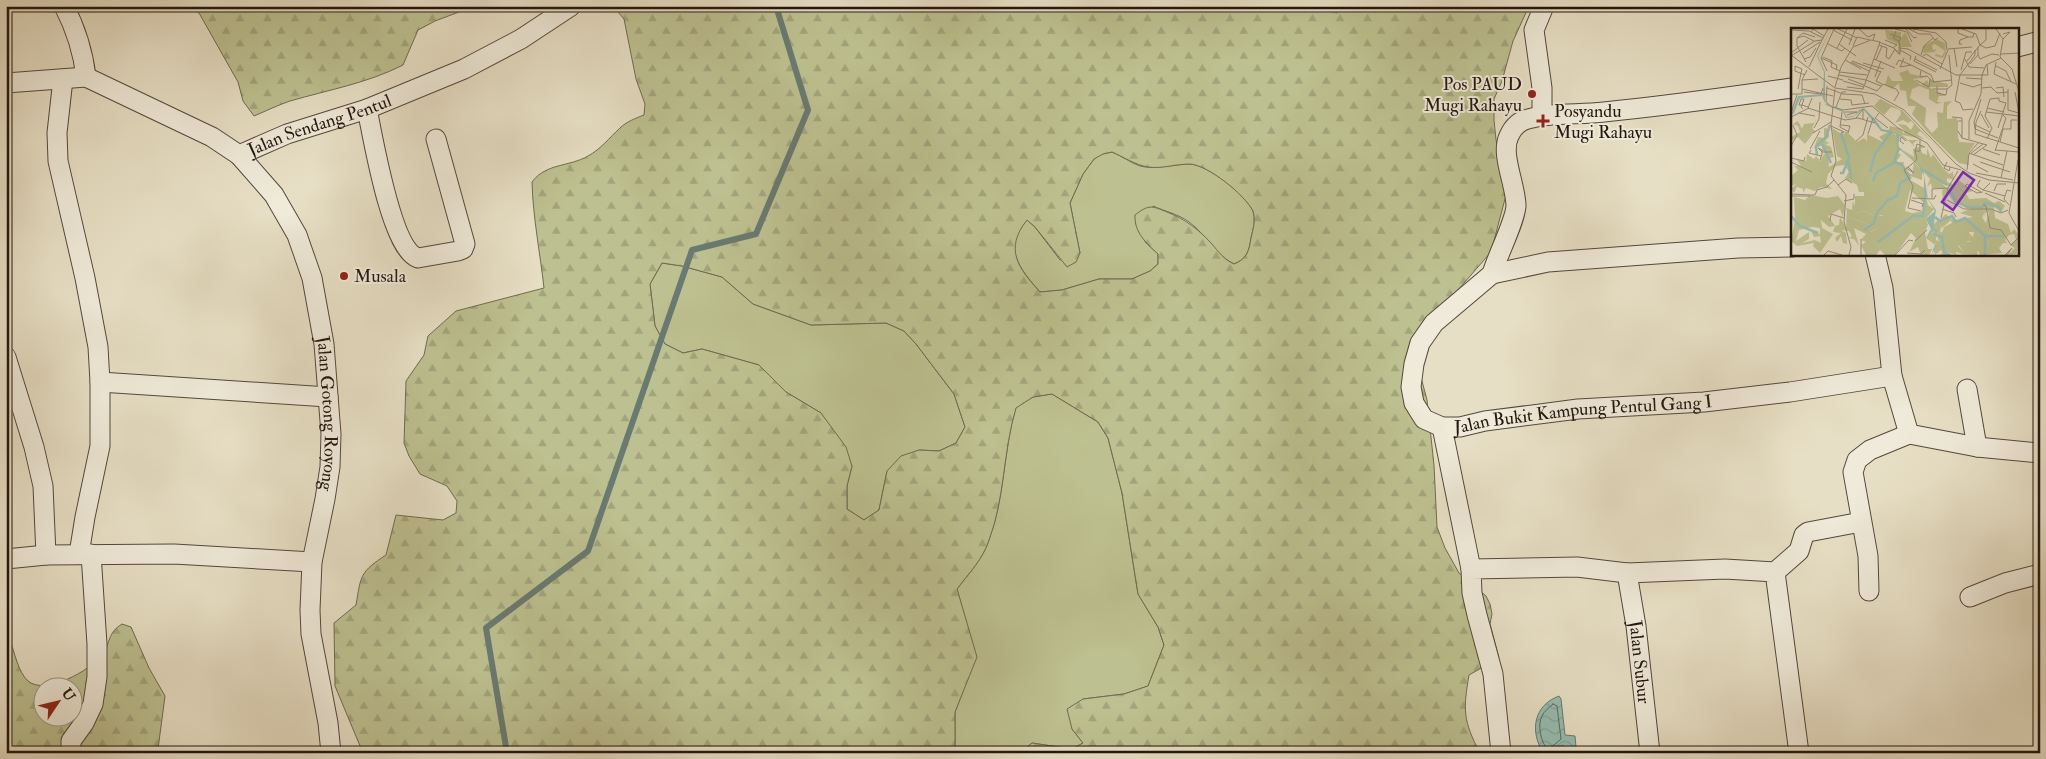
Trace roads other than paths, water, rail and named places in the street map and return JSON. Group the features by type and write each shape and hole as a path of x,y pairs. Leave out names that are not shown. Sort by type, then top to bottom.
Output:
{"street":[{"path":"6,83 86,77 79,40 64,6"},
{"name":"Jalan Sendang Pentul","path":"86,77 212,137 238,155 287,134 367,109 464,68 521,39 572,6"},
{"path":"1542,116 1542,88 1534,30 1544,6"},
{"path":"2018,47 2040,41"},
{"path":"64,79 57,133 58,161 85,278 98,347 100,382 100,446 85,517 85,554 97,644 97,677 93,704 84,723 71,741 71,753"},
{"path":"1492,274 1516,209 1516,191 1506,151 1508,138 1516,124 1527,119 1542,116 1696,102 1791,88"},
{"path":"367,109 380,172 395,222 410,253 418,258 458,251 465,244 436,139"},
{"name":"Jalan Gotong Royong","path":"238,155 274,195 298,236 312,278 324,344 331,434 330,468 312,562 310,610 311,634 328,723 331,753"},
{"path":"1492,274 1548,262 1738,248 1791,247"},
{"path":"1875,255 1883,288 1892,376 1909,434"},
{"name":"Jalan Bukit Kampung Pentul Gang I","path":"1492,274 1434,323 1420,343 1414,364 1411,387 1414,403 1424,419 1442,427 1460,427 1596,407 1704,402 1790,392 1892,376"},
{"path":"6,357 34,446 43,486 46,555"},
{"path":"100,382 328,397"},
{"path":"1968,389 1977,446"},
{"path":"1442,427 1471,569 1472,593 1493,674 1502,753"},
{"path":"1869,592 1868,556 1853,472 1857,460 1876,447 1909,434 1977,446 2040,453"},
{"path":"1471,569 1577,567 1627,573 1725,569 1775,572 1799,551 1804,535 1808,532 1861,522"},
{"path":"6,559 46,555 174,554 312,562"},
{"path":"1775,572 1800,753"},
{"name":"Jalan Subur","path":"1627,573 1636,626 1650,753"},
{"path":"1970,598 2005,582 2040,574"}],"water":[{"path":"1559,696 1561,699 1565,735 1575,736 1576,747 1573,748 1573,753 1563,753 1563,745 1556,748 1556,753 1543,753 1536,736 1536,720 1544,706 1550,700"}],"waterway":[{"path":"507,753 486,628 588,551 692,250 756,234 808,110 776,6"}],"place":[{"name":"Pos PAUD Mugi Rahayu","path":"1532,94"},
{"name":"Posyandu Mugi Rahayu","path":"1543,121"},
{"name":"Musala","path":"344,276"}]}
